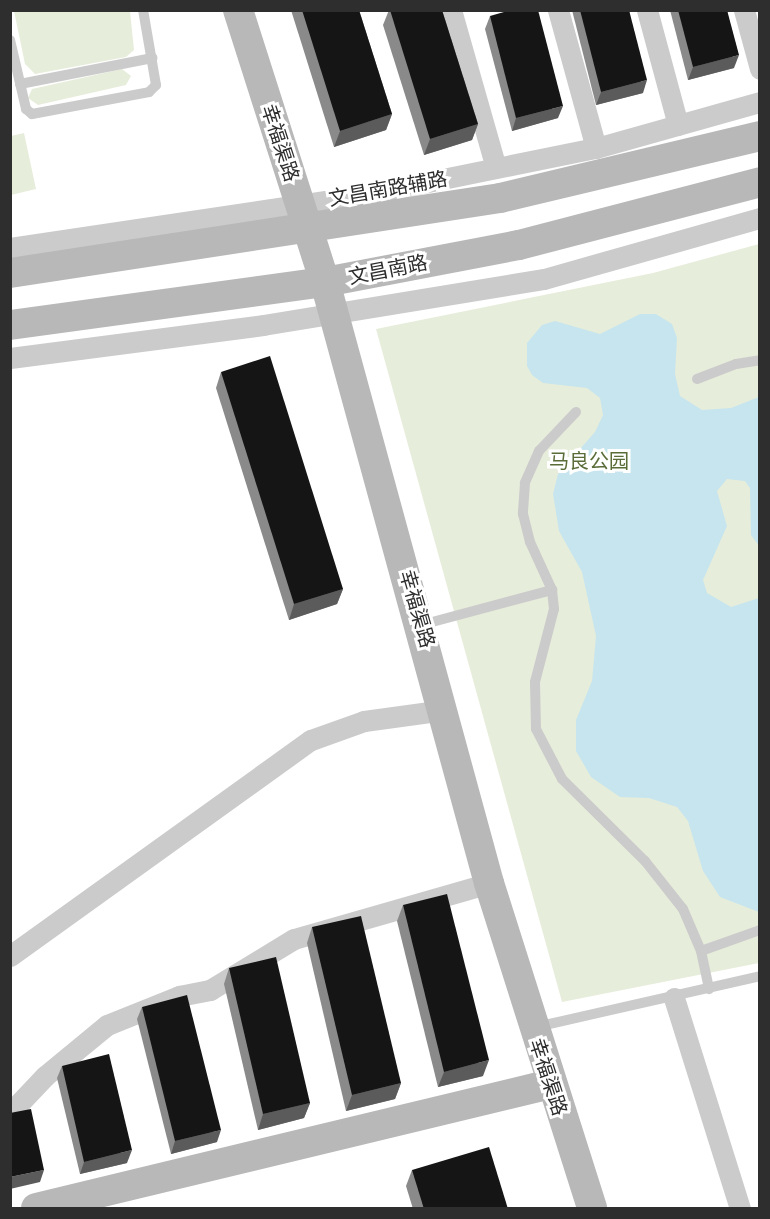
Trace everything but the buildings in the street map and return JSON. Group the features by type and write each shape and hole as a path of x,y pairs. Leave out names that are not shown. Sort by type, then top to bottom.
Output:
{"street":[{"name":"幸福渠路","path":"238,10 334,312 421,625 489,883 532,1028 592,1209"},
{"path":"452,10 496,168"},
{"path":"558,10 596,148"},
{"path":"647,10 678,125"},
{"path":"744,10 759,69"},
{"name":"文昌南路辅路","path":"10,248 304,217 496,168 596,148 759,102"},
{"path":"10,273 304,217 500,198 759,136"},
{"name":"文昌南路","path":"10,326 325,282 519,245 759,182"},
{"path":"10,358 334,312 544,279 759,218"},
{"path":"10,956 312,740 364,721 444,710"},
{"path":"10,1113 45,1076 107,1025 178,996 210,990 294,939 489,883"},
{"path":"674,998 740,1209"},
{"path":"36,1209 551,1084"}],"lane":[{"path":"10,40 26,109 32,114 150,92 156,85 143,10"},
{"path":"20,84 152,58"},
{"path":"697,379 736,364 759,360"},
{"path":"576,412 539,450 525,483 523,514 530,542 552,590 552,626 535,682 536,729 546,756 562,779 669,888 683,909 701,951 709,989"},
{"path":"421,625 552,590"},
{"path":"701,951 759,930"},
{"path":"532,1028 674,998 759,976"}],"green space":[{"path":"14,11 130,11 134,50 126,57 35,74 25,64"},
{"path":"122,69 131,76 126,85 38,105 28,98 32,89"},
{"path":"24,133 36,189 11,195 11,136"},
{"name":"马良公园","path":"759,244 759,963 562,1002 376,329 653,273"}],"water":[{"path":"640,314 656,314 672,324 677,338 675,374 680,396 702,410 731,408 759,397 759,546 751,535 750,488 745,481 727,479 717,491 727,526 703,580 707,593 731,607 759,598 759,912 720,897 703,871 688,821 677,807 649,798 620,797 591,777 576,751 576,720 592,681 596,636 582,572 559,531 553,494 558,474 595,432 603,415 600,398 587,388 543,383 532,375 527,366 527,343 542,325 555,321 600,334"}]}
